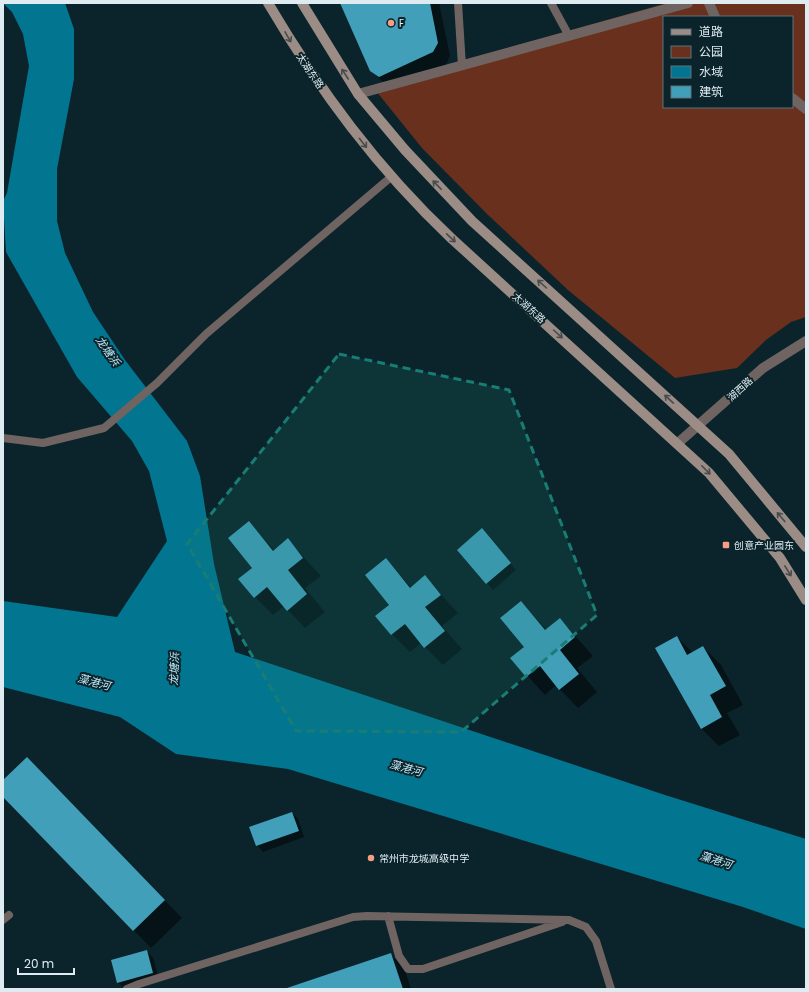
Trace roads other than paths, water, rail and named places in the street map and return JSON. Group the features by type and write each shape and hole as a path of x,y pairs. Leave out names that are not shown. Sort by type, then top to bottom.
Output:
{"main road":[{"name":"太湖东路","path":"268,3 296,51 336,109 413,202 709,473 780,558 806,600"},
{"path":"302,3 358,94 410,156 472,221 729,454 806,547"}],"street":[{"path":"358,94 688,3"},
{"path":"709,3 715,16"},
{"path":"793,99 806,109"},
{"name":"湖西路","path":"678,443 763,368 806,341"}],"lane":[{"path":"458,3 462,66"},
{"path":"551,3 569,36"},
{"path":"3,438 43,443 104,428 157,383 206,334 391,177"},
{"path":"388,916 399,956 408,969 424,969 569,920"},
{"path":"128,989 139,984 353,917 388,916 569,920 586,927 596,941 610,989"}],"water":[{"path":"3,3 65,3 74,29 74,79 57,169 57,221 65,253 93,312 125,360 187,441 200,476 214,564 235,652 665,795 806,839 806,929 743,907 288,769 176,754 120,717 3,687 3,601 117,617 167,541 149,471 132,441 77,377 6,252 3,201 7,193 29,66 23,34 12,12"}],"place":[{"name":"F","path":"391,23"},
{"name":"创意产业园东","path":"726,545"},
{"name":"常州市龙城高级中学","path":"371,858"}],"water label":[{"name":"龙塘浜","path":"108,351"},
{"name":"龙塘浜","path":"174,669"},
{"name":"藻港河","path":"94,682"},
{"name":"藻港河","path":"406,768"},
{"name":"藻港河","path":"716,860"}]}
